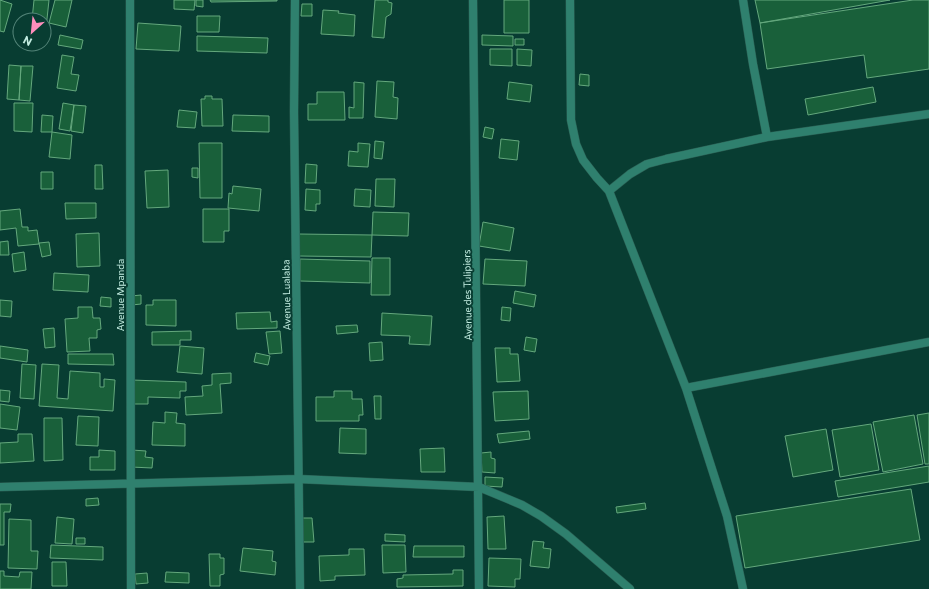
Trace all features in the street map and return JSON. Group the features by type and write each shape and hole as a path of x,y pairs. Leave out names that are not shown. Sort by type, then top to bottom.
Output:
{"street":[{"name":"Avenue Mpanda","path":"130,0 131,589"},
{"name":"Avenue Lualaba","path":"295,0 294,112 300,589"},
{"name":"Avenue des Tulipiers","path":"473,0 480,589"},
{"path":"570,0 571,120 576,144 582,160 609,191 686,388 727,516 743,589"},
{"path":"743,0 767,137"},
{"path":"609,191 630,174 647,164 666,159 767,137 929,114"},
{"path":"686,388 929,342"},
{"path":"0,487 298,480 479,487 522,505 541,516 566,534 630,589"}],"building":[{"path":"0,0 12,4 4,32 0,31"},
{"path":"34,0 49,0 48,12 33,12"},
{"path":"55,0 72,0 66,27 52,24 52,12"},
{"path":"174,0 195,0 194,10 174,9"},
{"path":"196,0 203,0 203,7 196,6"},
{"path":"210,0 277,0 277,1 211,2"},
{"path":"375,0 388,0 388,2 392,3 391,14 386,17 384,38 372,37"},
{"path":"504,0 529,0 529,33 504,33"},
{"path":"755,0 890,0 760,23"},
{"path":"913,0 929,0 929,69 867,78 864,55 767,69 760,23"},
{"path":"302,4 312,4 312,16 301,16"},
{"path":"323,10 339,11 338,13 355,15 354,36 321,34"},
{"path":"197,16 220,16 219,32 197,32"},
{"path":"138,23 181,26 179,51 136,49"},
{"path":"60,35 83,40 81,49 58,45"},
{"path":"482,35 513,36 513,46 482,45"},
{"path":"197,36 268,38 267,53 197,51"},
{"path":"515,39 524,39 524,45 515,45"},
{"path":"490,49 512,49 512,66 490,65"},
{"path":"517,49 532,50 531,66 517,65"},
{"path":"62,55 74,57 71,74 79,75 76,91 57,88"},
{"path":"9,65 21,66 19,100 7,99"},
{"path":"21,66 33,66 30,101 19,100"},
{"path":"580,74 589,75 589,86 579,85"},
{"path":"377,81 394,82 393,97 398,98 397,119 375,117"},
{"path":"354,82 364,83 363,118 349,118 349,107 354,108"},
{"path":"509,82 532,85 530,102 507,99"},
{"path":"873,87 876,102 808,115 805,99"},
{"path":"317,92 344,92 345,120 308,120 308,104 317,104"},
{"path":"205,96 212,96 212,99 222,99 223,126 202,126 201,99 205,99"},
{"path":"14,103 33,103 32,132 14,131"},
{"path":"63,103 74,105 70,131 59,129"},
{"path":"74,105 86,106 83,133 71,131"},
{"path":"179,110 197,112 195,128 177,127"},
{"path":"42,115 53,116 52,132 41,132"},
{"path":"233,115 269,116 269,132 232,131"},
{"path":"485,127 494,129 492,139 483,137"},
{"path":"52,132 72,135 70,159 49,157"},
{"path":"501,139 519,141 517,160 499,158"},
{"path":"375,141 384,142 382,159 374,158"},
{"path":"199,143 222,143 222,198 200,198"},
{"path":"358,143 370,144 368,167 348,166 349,151 358,152"},
{"path":"306,164 317,165 316,183 305,183"},
{"path":"95,165 102,165 103,189 95,189"},
{"path":"192,168 198,168 198,178 192,177"},
{"path":"168,170 169,207 147,208 145,171"},
{"path":"41,172 53,172 53,189 41,189"},
{"path":"376,179 395,179 394,207 375,206"},
{"path":"233,186 261,189 259,211 228,208 229,193 232,194"},
{"path":"306,189 320,190 320,204 316,204 316,211 305,210"},
{"path":"355,189 371,190 370,207 354,206"},
{"path":"65,203 96,203 96,218 66,219"},
{"path":"20,209 22,227 28,227 28,231 37,230 39,244 18,246 16,228 0,230 0,211"},
{"path":"203,209 229,209 229,231 224,231 224,242 203,242"},
{"path":"373,212 409,213 408,236 372,235"},
{"path":"483,222 514,228 510,251 479,246"},
{"path":"99,233 100,266 77,267 76,234"},
{"path":"299,234 372,235 371,257 299,256"},
{"path":"8,241 9,255 0,255 0,242"},
{"path":"49,242 51,255 42,257 39,243"},
{"path":"24,252 26,270 14,272 12,254"},
{"path":"372,258 390,258 390,295 371,295"},
{"path":"300,259 370,261 370,283 300,281"},
{"path":"485,259 527,261 525,286 483,284"},
{"path":"54,273 89,275 88,292 53,290"},
{"path":"515,291 536,295 534,307 513,303"},
{"path":"141,295 141,304 132,305 131,296"},
{"path":"101,297 111,298 111,307 100,306"},
{"path":"0,300 12,301 11,317 0,316"},
{"path":"153,300 176,300 176,326 146,325 146,305 153,305"},
{"path":"78,307 92,307 93,318 100,318 101,329 97,330 97,338 89,338 90,351 67,352 65,319 78,318"},
{"path":"502,307 511,308 510,321 501,320"},
{"path":"270,312 271,322 277,321 277,328 237,329 236,313"},
{"path":"382,313 432,316 430,345 409,344 410,336 381,335"},
{"path":"357,325 358,332 337,334 336,326"},
{"path":"54,328 55,347 45,348 43,329"},
{"path":"191,331 191,340 180,340 180,345 152,345 152,332"},
{"path":"280,331 282,353 269,354 266,332"},
{"path":"526,337 537,339 535,352 524,350"},
{"path":"382,342 383,360 370,361 369,343"},
{"path":"0,346 28,350 27,362 0,358"},
{"path":"180,346 204,348 202,374 177,372"},
{"path":"495,348 510,348 510,354 518,354 520,381 497,382"},
{"path":"256,353 270,356 268,365 254,362"},
{"path":"68,354 113,354 114,365 68,364"},
{"path":"22,364 36,365 34,399 20,398"},
{"path":"42,364 59,365 57,398 68,399 70,371 100,373 100,387 104,387 104,379 115,380 113,411 39,406"},
{"path":"231,373 231,383 220,384 222,413 186,415 185,397 203,396 202,386 212,385 212,374"},
{"path":"132,380 186,382 186,391 180,391 180,398 148,397 148,404 131,404"},
{"path":"0,390 10,391 9,402 0,401"},
{"path":"334,391 352,391 352,399 362,399 363,415 359,415 359,421 316,421 316,397 334,397"},
{"path":"528,391 529,419 495,421 493,392"},
{"path":"374,396 381,396 381,419 375,419"},
{"path":"0,404 20,407 17,430 0,428"},
{"path":"165,412 177,413 176,423 185,424 185,446 152,445 153,422 165,423"},
{"path":"929,413 929,464 925,464 917,415"},
{"path":"914,415 923,464 883,472 873,422"},
{"path":"78,416 99,417 98,446 76,445"},
{"path":"44,418 62,418 63,460 44,461"},
{"path":"871,424 879,470 840,477 832,430"},
{"path":"340,428 366,429 366,454 339,453"},
{"path":"826,429 833,470 793,477 785,436"},
{"path":"529,431 530,439 499,443 497,434"},
{"path":"18,434 32,434 34,461 0,463 0,443 18,442"},
{"path":"444,448 445,472 421,472 420,449"},
{"path":"99,450 115,451 115,470 90,470 90,457 99,457"},
{"path":"132,450 146,451 145,457 153,458 152,468 131,467"},
{"path":"491,452 491,458 495,459 495,473 482,472 481,453"},
{"path":"929,466 929,482 838,497 835,481"},
{"path":"485,477 503,478 502,487 485,486"},
{"path":"911,489 920,540 745,568 736,516"},
{"path":"98,498 99,505 86,506 86,499"},
{"path":"645,503 646,509 617,513 616,507"},
{"path":"0,504 11,504 10,512 4,512 4,545 0,545"},
{"path":"504,516 506,549 488,549 487,517"},
{"path":"57,517 74,519 72,544 55,543"},
{"path":"301,518 312,518 314,542 302,542"},
{"path":"9,519 31,520 31,551 38,551 37,569 8,568"},
{"path":"385,534 405,535 405,542 385,541"},
{"path":"76,538 85,538 85,544 76,544"},
{"path":"533,541 544,542 543,548 551,549 549,568 530,566"},
{"path":"51,545 103,547 103,560 50,558"},
{"path":"382,545 405,545 406,572 383,573"},
{"path":"414,546 464,546 464,557 413,557"},
{"path":"243,548 273,551 272,561 276,562 275,575 240,571"},
{"path":"349,549 364,549 365,575 335,576 335,580 320,581 319,556 349,555"},
{"path":"209,554 220,554 220,558 224,558 224,574 220,575 220,586 210,586"},
{"path":"489,558 521,559 520,579 515,579 515,587 488,586"},
{"path":"52,562 66,562 67,586 52,586"},
{"path":"453,570 463,570 463,586 397,587 397,579 403,578 403,575 453,574"},
{"path":"0,571 4,571 4,576 19,577 20,572 32,572 31,589 0,589"},
{"path":"166,572 189,573 189,583 165,582"},
{"path":"147,573 148,583 136,584 135,574"}]}
